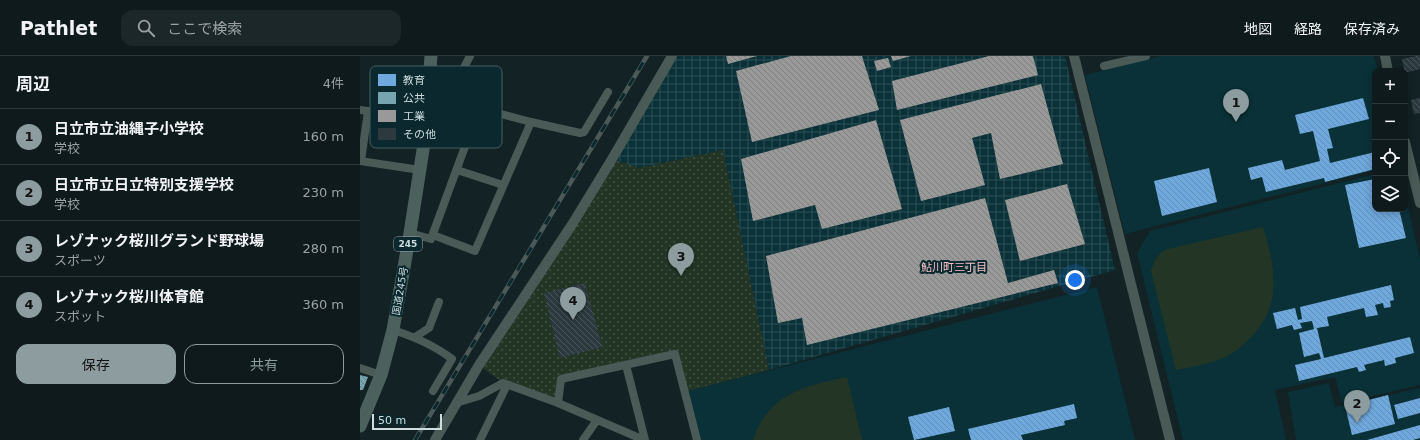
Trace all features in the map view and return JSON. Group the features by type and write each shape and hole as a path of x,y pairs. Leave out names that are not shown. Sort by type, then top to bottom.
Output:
{"highway":[{"name":"国道245号","path":"430,66 431,56"},
{"name":"国道245号","path":"360,426 380,375 393,330 423,148"}],"street":[{"path":"465,66 470,56"},
{"path":"435,440 479,365 581,210 612,160 672,56"},
{"path":"1074,56 1170,440"},
{"path":"1104,66 1146,56"},
{"path":"1385,56 1387,68"},
{"path":"502,114 580,133 584,132 608,92"},
{"path":"360,110 368,111 360,161 420,170"},
{"path":"433,235 474,251 530,122"},
{"path":"410,233 431,239 464,148"},
{"path":"1408,151 1417,179 1420,203"},
{"path":"456,170 503,185"},
{"path":"415,337 429,328 439,302"},
{"path":"393,330 415,337 443,352 452,359 433,391"},
{"path":"558,403 561,379 675,354 697,440"},
{"path":"626,365 645,440"},
{"path":"360,368 380,375"},
{"path":"456,403 479,396 503,383 558,403 645,440"},
{"path":"480,440 507,385"},
{"path":"584,440 597,420"}],"shaded area":[{"path":"674,56 1065,56 1115,270 769,370 723,150 639,168 612,159"},
{"path":"1161,56 1374,56 1377,68 1372,68 1372,171 1125,234 1085,75"},
{"path":"1372,175 1372,212 1408,212 1408,207 1420,259 1420,385 1342,403 1335,377 1275,390 1286,440 1183,440 1137,253 1150,231"},
{"path":"1097,287 1135,440 696,440 684,392"},
{"path":"1329,383 1335,407 1420,388 1420,440 1296,440 1288,392"}],"green space":[{"path":"723,150 769,370 684,392 675,355 562,379 558,403 503,383 479,365 612,159 639,168"},
{"path":"1263,227 1271,256 1273,285 1272,299 1268,313 1261,326 1241,347 1227,356 1206,364 1176,370 1151,271 1155,260 1159,255 1168,249"},
{"path":"847,377 862,440 753,440 760,424 768,412 778,402 802,389 816,384"}],"building: 教育":[{"path":"1363,98 1369,119 1328,129 1333,148 1327,149 1330,163 1372,153 1372,170 1325,182 1324,178 1266,192 1262,177 1251,180 1248,168 1282,160 1285,170 1320,161 1313,131 1300,134 1295,115"},
{"path":"1209,168 1217,202 1162,216 1154,181"},
{"path":"1372,180 1372,212 1400,212 1406,238 1359,248 1345,185"},
{"path":"1391,285 1394,300 1390,301 1391,307 1384,308 1383,303 1375,305 1378,315 1366,317 1364,308 1327,317 1329,326 1317,328 1324,358 1410,337 1414,353 1395,358 1396,363 1385,366 1384,360 1364,365 1366,370 1359,372 1357,367 1299,381 1295,365 1321,359 1319,353 1304,357 1299,333 1314,329 1312,321 1300,323 1302,328 1294,330 1292,325 1277,329 1273,313 1295,308 1298,320 1302,319 1300,307"},
{"path":"1388,395 1395,424 1352,435 1345,406"},
{"path":"1420,398 1420,413 1398,419 1394,405"},
{"path":"1074,404 1077,418 1064,421 1065,425 1021,435 1023,440 971,440 968,429"},
{"path":"949,407 955,431 914,440 908,417"},
{"path":"1420,425 1420,438 1413,440 1367,440"}],"building: 公共":[{"path":"360,375 368,377 363,390 360,390"}],"building: 工業":[{"path":"726,56 757,56 728,64"},
{"path":"791,56 862,56 879,110 752,142 736,71"},
{"path":"891,56 911,56 893,61"},
{"path":"989,56 1033,56 1038,75 897,110 892,81"},
{"path":"888,58 891,67 877,71 874,61"},
{"path":"1041,84 1063,164 1000,179 991,133 972,138 985,185 921,201 900,120"},
{"path":"876,120 902,209 822,229 815,205 753,221 741,159"},
{"path":"1067,184 1085,244 1020,261 1005,200"},
{"path":"985,198 1008,283 1054,270 1058,283 807,345 802,318 778,323 766,256"}],"building: その他":[{"path":"1420,56 1420,69 1408,72 1408,68 1404,68 1402,59"},
{"path":"1420,98 1420,113 1414,114 1411,100"},
{"path":"585,283 602,347 560,358 544,293"}],"railway":[{"path":"415,440 647,56"}],"place":[{"name":"日立市立油縄子小学校","path":"1236,122"},
{"name":"レゾナック桜川グランド野球場","path":"681,276"},
{"name":"レゾナック桜川体育館","path":"573,320"},
{"name":"日立市立日立特別支援学校","path":"1357,423"}],"district":[{"name":"鮎川町三丁目","path":"954,267"}]}
